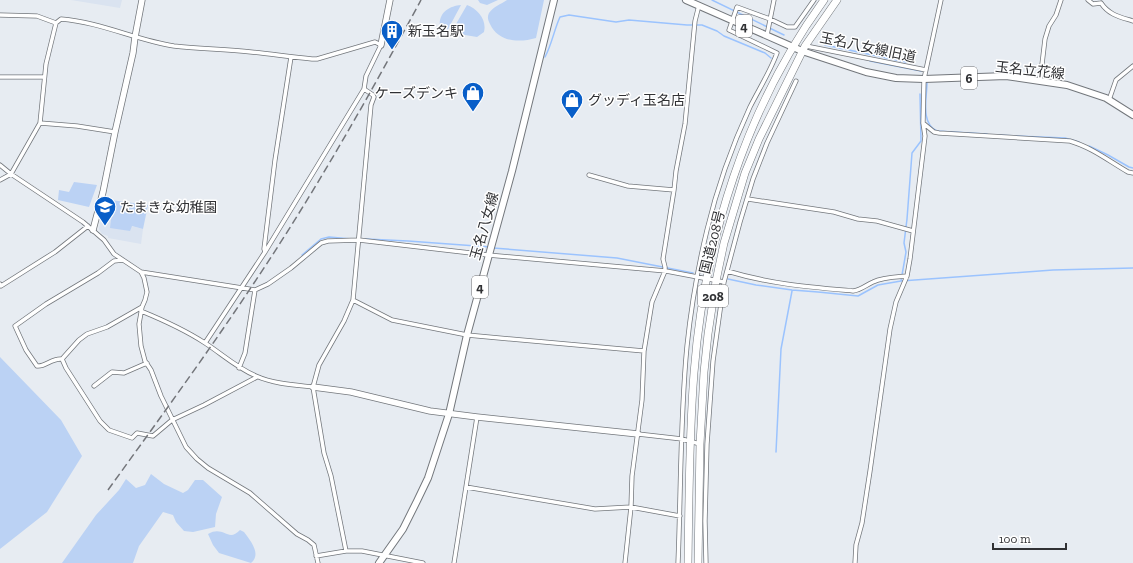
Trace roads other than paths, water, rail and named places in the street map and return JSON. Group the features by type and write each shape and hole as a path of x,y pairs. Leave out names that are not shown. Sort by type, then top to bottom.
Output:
{"highway":[{"name":"国道208号","path":"688,563 686,440 707,280 719,225 736,171 760,110 793,46 824,0"},
{"name":"国道208号","path":"698,563 708,334 716,281 728,228 745,173 759,139 804,48 837,0"}],"main road":[{"name":"玉名八女線","path":"378,563 385,556 403,529 425,484 449,414 467,335 512,171 554,0"},
{"name":"4","path":"686,0 793,46 804,48"},
{"name":"玉名立花線","path":"804,48 866,72 896,78 924,79 1006,76 1067,85 1109,100 1133,115"}],"street":[{"path":"0,284 1,286 90,228 103,192 133,53 134,36 142,0"},
{"path":"205,343 265,252 364,89 366,76 381,45 390,0"},
{"path":"767,35 774,0"},
{"path":"678,563 686,440 687,345 707,229 724,171 751,106 772,67 777,53 729,30 737,7 770,18 787,27 795,27 814,0"},
{"path":"855,563 856,545 862,523 869,479 890,329 896,302 907,277 925,136 923,122 924,79 941,0"},
{"path":"1040,81 1045,39 1049,26 1056,15 1061,0"},
{"path":"1088,0 1093,4 1102,2 1106,10 1133,21"},
{"path":"625,563 631,508 632,476 642,400 644,351 652,302 665,271 662,259 685,124 695,21 699,5"},
{"path":"0,15 37,16 56,23"},
{"path":"0,180 11,174 40,124 46,64 56,23 61,19 113,29 174,46 251,52 291,57 317,59 375,42 381,45"},
{"name":"玉名八女線旧道","path":"804,48 926,70"},
{"path":"265,252 264,249 275,160 291,57"},
{"path":"1109,100 1116,80 1133,66"},
{"path":"0,77 44,77"},
{"path":"706,563 703,444 724,282 753,179 767,143 796,82"},
{"path":"346,551 331,476 324,453 313,387 319,365 344,321 345,314 353,300 370,105 374,97 364,89"},
{"path":"923,122 934,132 939,133 1070,141 1096,152 1128,172 1133,173"},
{"path":"40,124 77,126 115,132"},
{"path":"0,165 90,228 104,240 114,254 141,272 255,290 268,284 291,268 320,243 328,241 359,240 488,255 568,261 665,271 724,282"},
{"path":"589,175 628,186 674,190"},
{"path":"748,199 834,212 858,220 877,222 913,231"},
{"path":"62,359 56,358 41,366 37,366 26,350 15,326 46,304 98,273 114,261 122,260"},
{"path":"727,271 753,279 853,292 860,290 874,281 907,277"},
{"path":"141,272 146,284 147,292 139,324 141,346 146,362 151,370 161,396 186,447 197,459 218,475 250,493 298,534 314,545 318,563"},
{"path":"239,368 245,353 255,290"},
{"path":"353,300 392,320 467,335 644,351"},
{"path":"62,359 79,340 87,334 107,327 142,309"},
{"path":"142,309 205,343 239,368 257,377 272,381 352,392 430,411 449,414 638,434 686,440 703,444"},
{"path":"62,359 66,368 100,421 109,430 132,438 137,433 153,436 172,420 257,377"},
{"path":"94,386 112,372 124,373 146,362"},
{"path":"454,563 477,417"},
{"path":"466,487 595,509 631,508 680,516"},
{"path":"316,556 346,551 362,551 423,563"}],"waterway":[{"path":"712,0 784,35"},
{"path":"545,57 560,17 569,15 616,22 629,20 702,25 765,53 771,58"},
{"path":"825,45 906,62"},
{"path":"870,61 921,71"},
{"path":"927,82 926,116 932,127 937,131 987,134"},
{"path":"901,281 906,252 904,243 912,153 921,141 920,94"},
{"path":"995,135 1065,138 1079,142"},
{"path":"1089,146 1133,168"},
{"path":"302,255 321,239 329,237 352,239"},
{"path":"366,239 490,247"},
{"path":"493,248 617,258 693,273"},
{"path":"728,279 792,290 858,296 878,285 901,281 1053,270 1133,268"},
{"path":"776,452 781,349 792,291"}],"railway":[{"path":"108,490 200,362 277,249 341,143 421,0"}],"place":[{"name":"新玉名駅","path":"392,50"},
{"name":"ケーズデンキ","path":"473,112"},
{"name":"グッディ玉名店","path":"572,120"},
{"name":"たまきな幼稚園","path":"105,226"}]}
